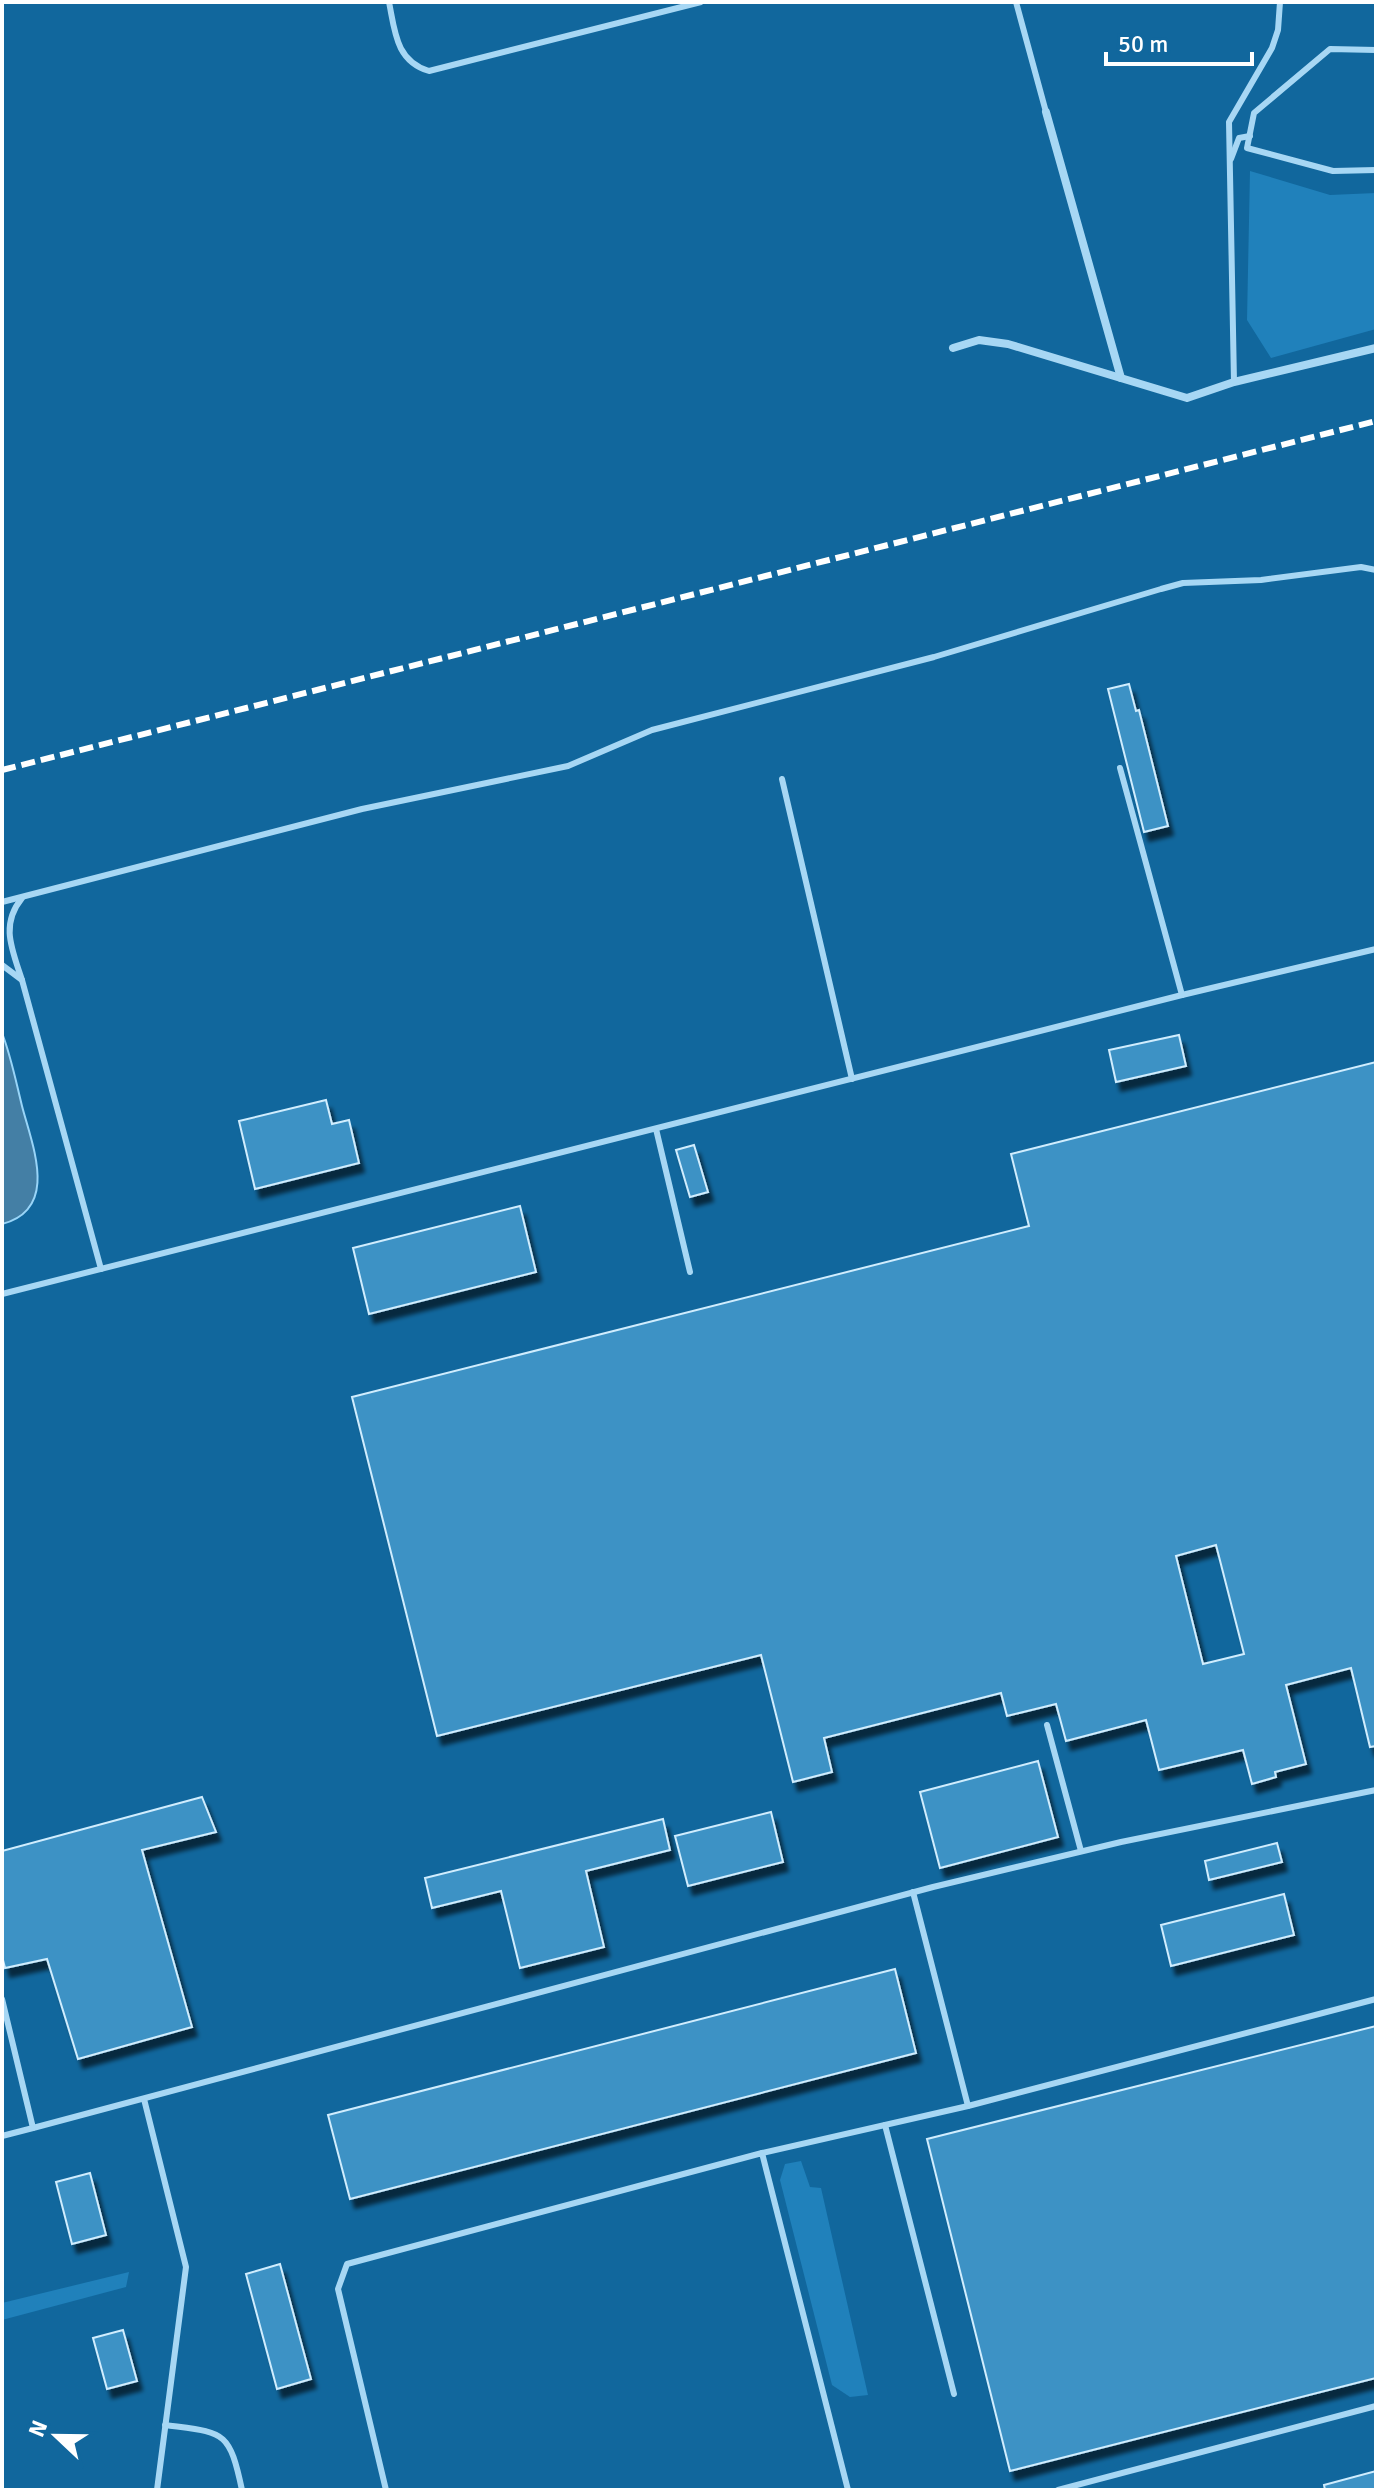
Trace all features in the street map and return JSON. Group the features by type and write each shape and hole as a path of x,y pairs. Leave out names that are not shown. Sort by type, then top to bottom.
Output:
{"street":[{"path":"1046,112 1121,378"},
{"path":"953,348 979,340 1008,344 1187,398 1234,382 1376,348"}],"lane":[{"path":"389,2 395,33 403,53 412,66 429,71 701,2"},
{"path":"1016,2 1046,112"},
{"path":"1234,382 1229,122 1272,48 1278,30 1280,2"},
{"path":"1376,50 1330,49 1254,113 1247,148 1333,171 1376,170"},
{"path":"1230,163 1239,138 1250,136"},
{"path":"2,902 362,809 568,766 652,730 934,657 1183,583 1261,580 1361,567 1376,568"},
{"path":"1120,768 1182,995"},
{"path":"782,779 852,1079"},
{"path":"24,896 12,908 7,921 8,937 101,1269"},
{"path":"2,1294 1182,995 1376,949"},
{"path":"2,965 22,980"},
{"path":"656,1129 690,1272"},
{"path":"1047,1725 1081,1851"},
{"path":"2,2136 913,1892 1081,1851 1376,1790"},
{"path":"913,1892 968,2106"},
{"path":"2,1999 33,2128"},
{"path":"386,2490 338,2289 347,2264 762,2153 968,2106 1376,1999"},
{"path":"144,2099 186,2267 157,2490"},
{"path":"885,2125 954,2394"},
{"path":"762,2153 848,2490"},
{"path":"1058,2490 1376,2406"},
{"path":"165,2425 214,2432 226,2440 235,2457 242,2490"}],"shaded area":[{"path":"1250,171 1330,195 1376,193 1376,329 1271,358 1247,320"},
{"path":"2,1033 38,1174 31,1205 20,1216 2,1224"},
{"path":"801,2161 810,2187 821,2188 868,2395 850,2397 832,2385 780,2180 785,2164"},
{"path":"129,2272 126,2287 2,2320 2,2303"}],"building":[{"path":"1129,684 1136,711 1139,710 1168,826 1144,832 1108,689"},
{"path":"1179,1035 1186,1066 1116,1082 1109,1050"},
{"path":"1376,1062 1376,1746 1370,1747 1351,1668 1286,1685 1306,1764 1275,1772 1276,1777 1252,1784 1243,1750 1159,1770 1146,1720 1066,1741 1056,1704 1007,1716 1001,1693 824,1738 832,1772 793,1782 761,1655 437,1736 352,1397 1029,1226 1011,1154","holes":["1216,1545 1244,1654 1203,1664 1176,1556"]},
{"path":"326,1100 332,1124 349,1120 359,1163 255,1189 239,1121"},
{"path":"694,1145 708,1192 690,1197 676,1150"},
{"path":"520,1206 536,1272 369,1314 353,1248"},
{"path":"1038,1761 1058,1837 940,1868 920,1792"},
{"path":"202,1797 216,1832 142,1850 192,2027 78,2059 47,1959 5,1968 2,1956 2,1851"},
{"path":"771,1812 783,1862 688,1886 675,1836"},
{"path":"663,1819 670,1850 586,1871 604,1947 520,1968 501,1891 432,1908 425,1878"},
{"path":"1277,1843 1282,1862 1209,1880 1205,1861"},
{"path":"1284,1894 1294,1935 1171,1966 1161,1925"},
{"path":"895,1969 916,2053 350,2199 328,2115"},
{"path":"1376,2026 1376,2378 1010,2471 927,2139"},
{"path":"90,2173 106,2235 72,2244 56,2182"},
{"path":"280,2264 311,2379 277,2389 246,2274"},
{"path":"123,2330 137,2381 107,2389 93,2338"},
{"path":"1376,2471 1376,2490 1325,2490 1324,2485"}],"railway":[{"path":"2,770 1376,421"}]}
